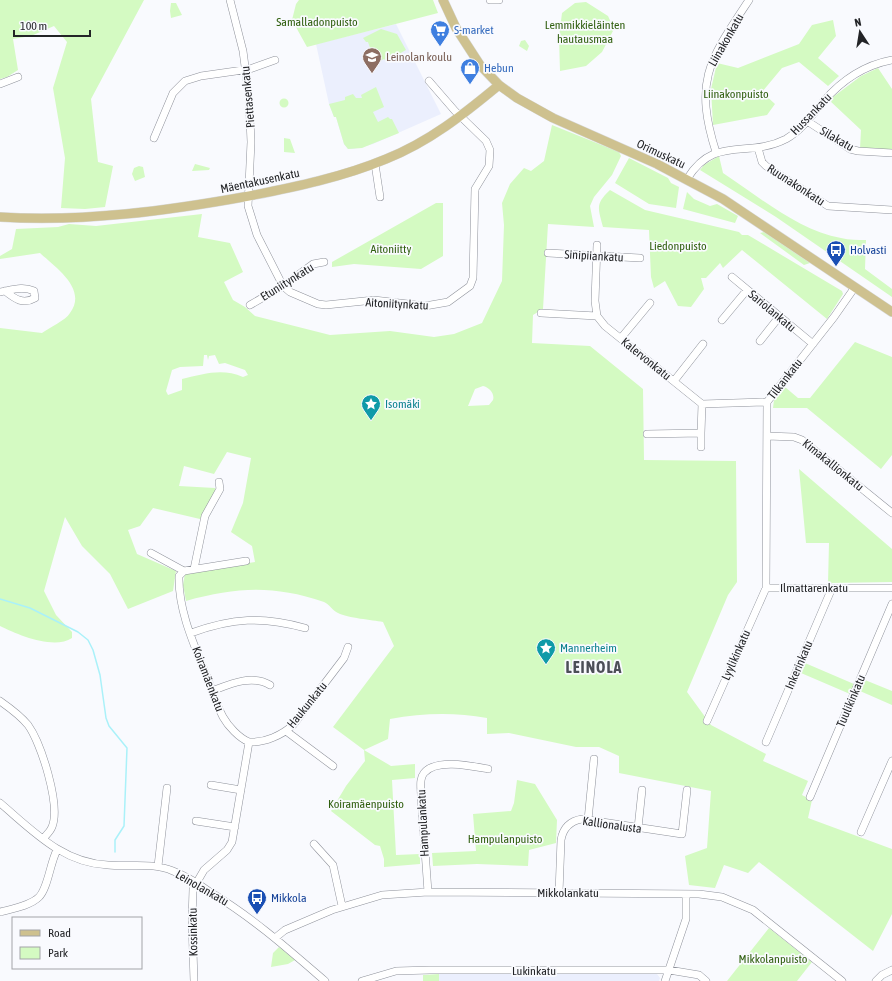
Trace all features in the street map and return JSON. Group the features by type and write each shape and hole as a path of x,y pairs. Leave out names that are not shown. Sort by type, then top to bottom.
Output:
{"main road":[{"name":"Orimuskatu","path":"443,0 456,28 480,65 500,85 517,98 554,118 657,164 723,199 892,311"},
{"name":"Mäentakusenkatu","path":"0,216 54,218 97,216 172,209 248,196 345,174 375,164 424,140 460,117 500,85"}],"street":[{"name":"Piettasenkatu","path":"230,0 239,30 246,70 250,122 248,196"},
{"path":"490,0 499,0"},
{"name":"Liinakonkatu","path":"716,152 709,126 705,102 706,80 709,66 721,44 750,0"},
{"path":"154,138 170,98 180,85 191,78 246,70 275,60"},
{"name":"Hussankatu","path":"687,179 698,163 716,152 731,149 758,148 772,145 788,138 807,121 832,92 849,78 873,65 892,60"},
{"path":"0,84 18,77"},
{"path":"429,81 460,117"},
{"name":"Aitoniitynkatu","path":"283,286 290,292 322,305 374,300 425,306 448,302 470,286 473,278 475,189 489,166 491,156 486,141 460,117"},
{"name":"Silakatu","path":"807,121 850,149 858,151 892,153"},
{"name":"Ruunakonkatu","path":"758,148 762,162 766,166 828,206 892,210"},
{"path":"375,164 380,196"},
{"path":"248,196 248,206 257,235 283,286"},
{"path":"541,313 597,316 595,301 598,245"},
{"name":"Sinipiiankatu","path":"548,253 591,257 597,255 640,258"},
{"name":"Etuniitynkatu","path":"250,305 283,286 313,264 324,262"},
{"name":"Sariolankatu","path":"732,277 813,344"},
{"name":"Tilkankatu","path":"767,511 767,402 813,344 855,287"},
{"path":"722,320 747,290"},
{"path":"621,338 650,303"},
{"name":"Kalervonkatu","path":"597,316 605,326 702,404"},
{"path":"760,341 779,317"},
{"path":"674,381 703,344"},
{"path":"701,447 702,404 767,402"},
{"path":"647,434 701,433"},
{"name":"Kimakallionkatu","path":"768,436 794,437 802,440 892,513"},
{"path":"194,569 205,516 220,489 219,482"},
{"name":"Ilmattarenkatu","path":"767,511 766,588 892,588"},
{"path":"151,553 184,571 246,562"},
{"name":"Koiramäenkatu","path":"184,571 179,576 179,592 191,633 212,691 224,719 237,734 249,742"},
{"name":"Lyylikinkatu","path":"707,721 766,588"},
{"name":"Inkerinkatu","path":"766,742 832,588"},
{"name":"Tuulikinkatu","path":"810,797 892,604"},
{"path":"191,633 222,623 242,620 273,621 305,628"},
{"name":"Haukunkatu","path":"249,742 270,738 286,731 303,713 344,658 348,647"},
{"path":"212,691 244,681 256,680 270,685"},
{"path":"0,701 20,716 30,729 52,784 54,795 52,826 43,839"},
{"path":"286,731 332,766"},
{"path":"196,883 208,865 229,848 235,827 249,742"},
{"path":"588,820 594,759"},
{"path":"861,832 892,762"},
{"name":"Hampulankatu","path":"428,892 421,795 421,780 424,773 436,766 448,765 488,769"},
{"path":"211,785 241,790"},
{"path":"158,866 167,788"},
{"path":"638,828 642,790"},
{"name":"Kallionalusta","path":"558,893 562,833 570,823 576,820 588,820 682,834 687,790"},
{"name":"Leinolankatu","path":"0,802 57,850 73,858 93,864 158,866 175,872 196,883 242,912 325,981"},
{"path":"196,821 235,827"},
{"path":"314,844 333,865 342,906"},
{"path":"0,912 31,902 39,897 51,861 57,850"},
{"name":"Kossinkatu","path":"194,981 192,907 193,889 196,883"},
{"name":"Mikkolankatu","path":"275,938 284,930 342,906 382,895 428,892 686,894 722,897 760,914 842,981"},
{"path":"665,981 686,919 686,894"},
{"name":"Lukinkatu","path":"362,981 387,972 407,970 669,970 698,975 706,981"},
{"path":"876,981 882,975 892,970"}],"shaded area":[{"name":"Leinolan koulu","path":"396,24 441,114 373,144 348,149 344,144 336,117 334,117 329,104 316,44"},
{"path":"439,974 657,974 660,978 659,981 439,981"}],"green space":[{"path":"0,0 144,0 91,99 98,162 113,166 105,207 85,209 61,208 65,158 53,88 67,42 54,26 31,36 13,39 18,70 7,77 0,79"},
{"name":"Samalladonpuisto","path":"299,0 433,0 438,13 307,47 292,20 296,4"},
{"name":"Lemmikkieläinten hautausmaa","path":"586,2 608,16 614,29 602,52 586,66 560,71 559,37 562,13 575,3"},
{"path":"171,3 176,3 182,15 171,18"},
{"name":"Liinakonpuisto","path":"833,20 836,36 818,58 839,76 828,86 799,62 782,68 762,92 775,104 767,115 713,125 711,89 717,63 738,68 799,44 812,25"},
{"path":"381,29 397,34 406,50 386,61 384,59 378,62 376,58 374,59 368,42 366,42 363,38"},
{"path":"525,40 529,46 527,51 519,46 521,41"},
{"path":"878,68 892,89 892,150 860,149 861,130 829,100 861,76"},
{"path":"376,87 384,107 373,112 378,122 388,117 392,119 399,133 362,148 348,149 344,144 336,117 334,117 329,104 345,100 345,97 353,94 356,98 362,98 361,95"},
{"path":"282,99 286,99 288,103 286,107 282,107 280,105 280,101"},
{"path":"552,125 619,152 621,156 612,175 594,197 590,206 594,227 548,224 543,309 533,315 532,343 590,346 643,389 644,460 736,461 737,582 728,595 687,692 711,725 766,754 763,761 808,781 802,795 812,800 808,818 892,849 892,914 873,951 759,862 748,873 724,865 715,888 689,885 685,856 707,848 711,791 619,773 619,756 599,747 576,747 509,733 487,734 487,718 451,714 426,714 390,719 388,739 364,750 333,727 394,646 383,622 342,615 324,602 288,593 271,591 255,590 222,593 186,601 183,585 185,573 255,562 252,546 231,532 243,503 251,458 227,452 214,474 184,466 179,486 215,488 216,492 200,519 153,508 140,526 128,530 137,554 176,571 173,591 128,609 110,574 82,546 65,517 44,591 56,615 72,632 72,638 64,641 46,642 26,637 0,626 0,328 42,333 68,316 74,304 75,295 67,279 40,253 0,259 0,256 12,249 16,229 58,227 69,224 96,226 202,214 198,237 230,243 243,272 224,282 233,300 245,307 255,316 330,335 390,331 434,337 454,334 482,323 502,281 504,225 502,203 510,184 524,168 531,171 544,161","holes":["204,355 207,355 208,360 209,356 215,355 219,364 225,363 245,370 248,375 243,377 235,374 220,372 198,375 182,379 182,390 168,395 166,391 172,370 180,367 203,366","483,386 491,391 493,400 489,405 468,406 475,389"]},
{"path":"284,138 290,139 295,153 284,152"},
{"path":"719,156 723,173 779,212 825,234 847,239 866,240 865,269 892,289 892,297 776,217 700,170 704,165"},
{"path":"629,158 668,178 671,183 679,187 676,208 649,204 615,183"},
{"path":"195,164 210,168 209,170 192,171"},
{"path":"139,166 143,167 145,177 135,181 132,174 134,168"},
{"name":"Liedonpuisto","path":"610,190 645,210 739,232 742,235 748,235 842,291 843,294 827,319 742,250 723,268 720,263 706,278 701,278 704,289 691,307 678,306 665,281 654,288 651,277 649,230 603,227 599,207 602,199"},
{"path":"687,192 694,199 710,206 717,204 738,216 735,223 683,209"},
{"name":"Aitoniitty","path":"436,203 443,203 443,256 421,269 354,264 332,267 332,262"},
{"path":"764,232 810,263 804,265 760,233"},
{"path":"855,342 892,357 892,455 881,469 807,408 773,408 774,400 785,387 798,398 810,398"},
{"path":"799,469 892,549 892,582 828,583 829,543 806,543"},
{"path":"805,663 854,684 850,694 801,673"},
{"path":"865,680 892,691 892,705 860,691"},
{"name":"Koiramäenpuisto","path":"364,750 391,766 415,764 415,778 392,780 396,855 420,854 420,864 384,867 384,859 380,846 375,845 331,811 346,786 365,761"},
{"name":"Hampulanpuisto","path":"517,780 535,784 557,820 556,843 529,850 528,866 477,864 433,866 432,853 476,851 473,814 511,811 514,803"},
{"name":"Mikkolanpuisto","path":"769,928 812,962 797,981 727,981"},
{"path":"279,947 295,960 288,964 271,967 273,953"},
{"path":"439,974 439,981 423,981 423,975"}],"waterway":[{"path":"0,599 30,608 78,632 88,640 93,650 100,675 106,718 109,726 127,748 124,826 115,840 115,852"}],"place":[{"name":"S-market","path":"440,47"},
{"name":"Leinolan koulu","path":"372,74"},
{"name":"Hebun","path":"470,85"},
{"name":"Holvasti","path":"836,267"},
{"name":"Isomäki","path":"371,421"},
{"name":"Mannerheim","path":"546,665"},
{"name":"Mikkola","path":"257,915"}],"district":[{"name":"LEINOLA","path":"594,667"}]}
